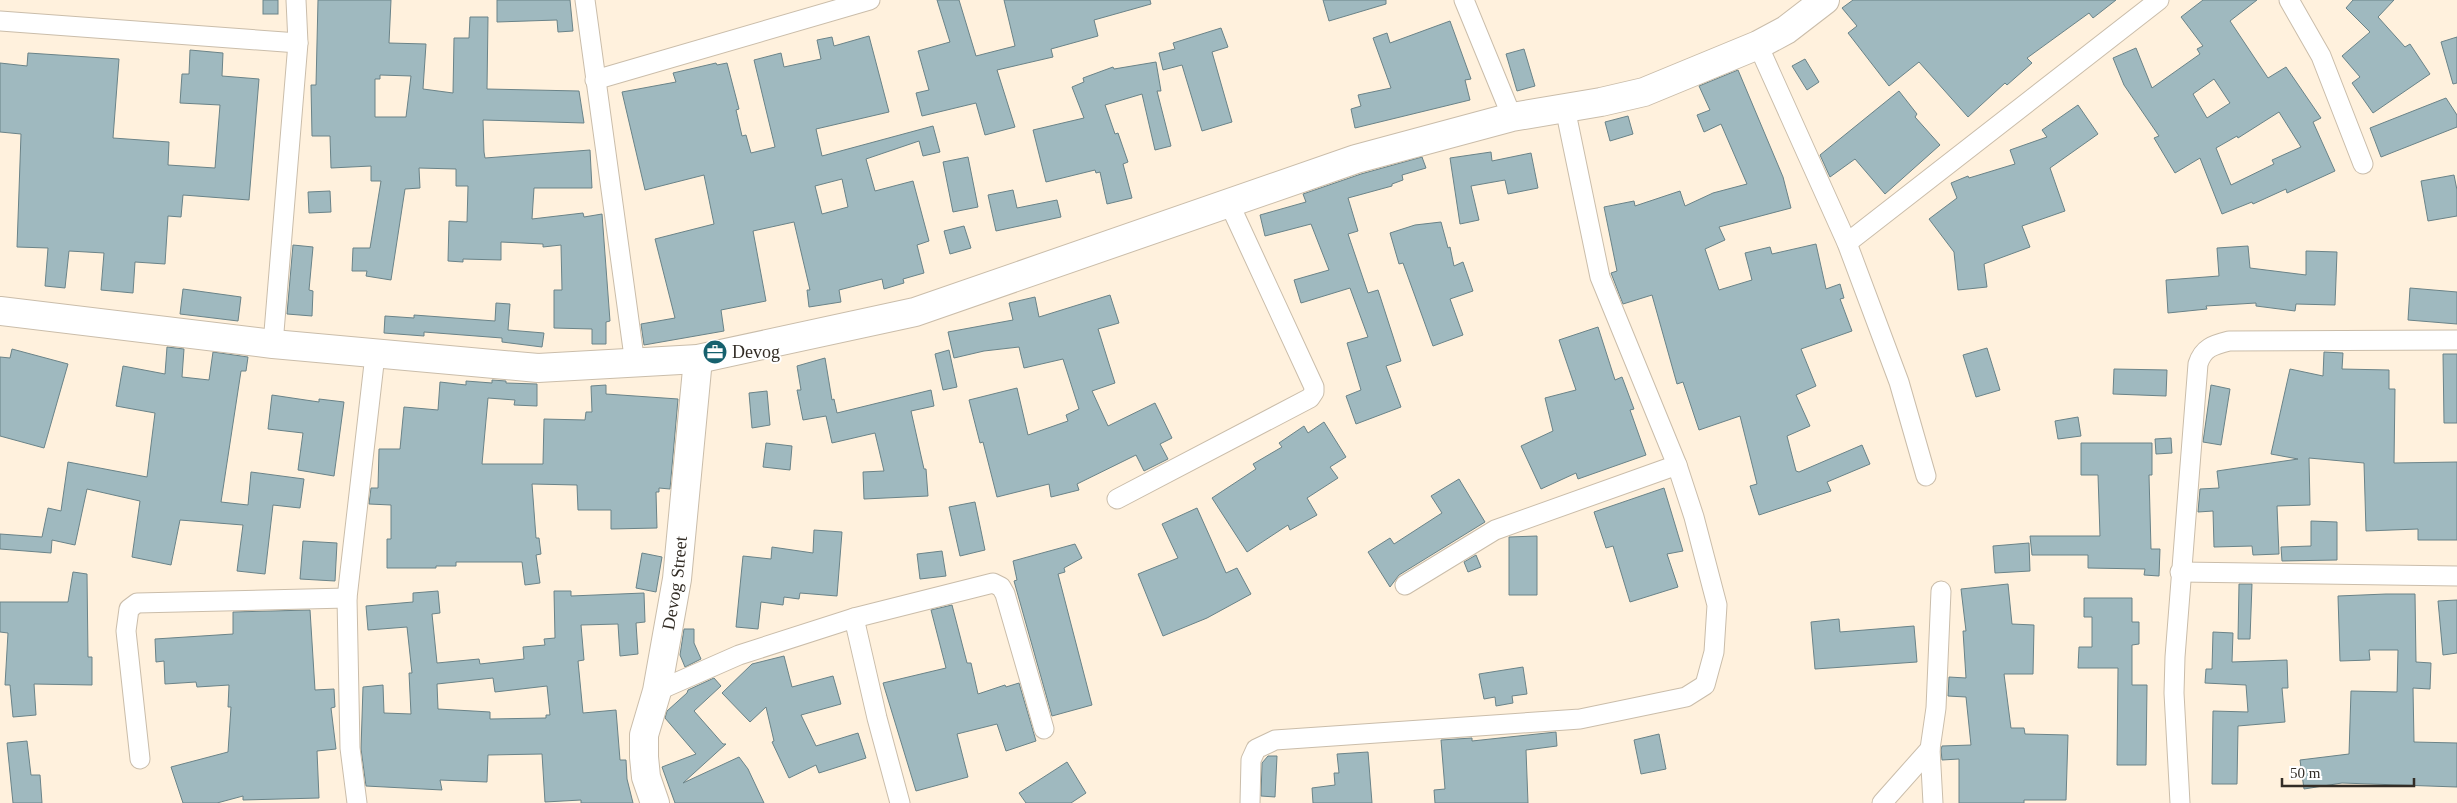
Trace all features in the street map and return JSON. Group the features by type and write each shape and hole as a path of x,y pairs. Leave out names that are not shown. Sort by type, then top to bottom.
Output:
{"street":[{"path":"273,344 298,43 296,0"},
{"path":"585,0 634,364"},
{"path":"596,80 870,0"},
{"path":"1464,0 1512,117"},
{"path":"0,311 375,355 538,368 698,359 915,312 1356,159 1512,117 1644,92 1758,45 1786,30 1825,0"},
{"path":"1847,243 2159,0"},
{"path":"2289,0 2321,56 2363,164"},
{"path":"0,21 298,43"},
{"path":"1758,45 1847,243 1899,382 1926,476"},
{"path":"1250,803 1251,760 1256,749 1275,740 1580,719 1686,697 1705,685 1714,652 1717,605 1694,517 1677,465 1600,277 1566,108"},
{"path":"1117,499 1310,398 1314,392 1314,386 1229,203"},
{"path":"2180,803 2174,693 2180,572 2198,364 2201,355 2212,345 2228,341 2457,340"},
{"path":"357,803 350,748 347,598 375,355"},
{"name":"Devog Street","path":"655,803 646,777 644,735 657,691 677,579 698,359"},
{"path":"1406,585 1495,530 1677,465"},
{"path":"2180,572 2457,576"},
{"path":"657,691 739,655 854,618 993,583 1001,587 1044,729"},
{"path":"1933,803 1930,750 1936,708 1941,591"},
{"path":"140,759 126,631 130,609 137,603 347,598"},
{"path":"854,618 877,718 900,803"},
{"path":"1882,803 1930,750"}],"building":[{"path":"263,0 278,0 278,14 263,14"},
{"path":"318,0 391,0 389,43 426,44 423,89 453,93 454,38 469,38 470,17 488,17 487,89 579,91 584,123 483,120 484,152 485,158 590,150 592,188 534,188 532,219 583,213 584,217 602,214 610,321 606,322 606,344 592,344 592,329 554,328 554,290 562,290 561,245 543,247 543,244 501,242 501,260 463,259 463,262 448,261 449,221 467,222 468,186 456,186 456,169 419,168 420,188 405,189 391,280 366,276 367,271 352,271 353,248 370,248 381,181 371,181 371,166 331,168 330,136 312,136 311,85 316,85","holes":["380,75 411,76 406,117 375,117 375,79 380,79"]},
{"path":"497,0 570,0 573,31 558,32 557,20 497,22"},
{"path":"937,0 959,0 976,56 1015,46 1004,0 1150,0 1151,4 1094,20 1098,36 1051,49 1053,57 997,70 1015,127 985,135 976,103 922,116 916,93 929,90 918,51 950,42"},
{"path":"1323,0 1386,0 1386,4 1329,21"},
{"path":"1853,0 2116,0 2093,18 2089,13 2027,58 2032,63 2007,85 2005,83 1968,117 1919,62 1889,86 1848,33 1857,26 1842,8"},
{"path":"2203,0 2257,0 2230,21 2268,78 2286,67 2321,118 2313,122 2335,171 2287,193 2286,189 2253,204 2252,202 2222,214 2200,158 2175,173 2154,138 2159,136 2124,85 2113,58 2136,48 2152,88 2200,54 2197,49 2203,46 2181,17","holes":["2214,79 2230,103 2207,118 2193,94","2279,112 2301,147 2272,160 2274,164 2231,185 2216,148 2237,136 2238,138"]},
{"path":"2353,0 2394,0 2378,17 2405,47 2410,44 2430,74 2373,113 2352,83 2360,77 2342,56 2370,32 2346,8"},
{"path":"1450,21 1471,79 1465,80 1470,100 1355,128 1351,109 1361,106 1358,95 1391,88 1373,38 1387,33 1390,43"},
{"path":"1221,28 1228,47 1212,52 1232,122 1202,131 1182,65 1163,70 1159,53 1175,49 1173,43"},
{"path":"869,36 889,112 816,129 822,156 933,126 940,152 923,156 919,141 866,159 875,191 913,181 929,241 917,245 924,273 903,279 904,283 884,289 882,279 839,290 841,302 809,307 807,290 810,290 794,222 753,231 766,301 721,310 724,331 644,345 641,324 675,318 655,239 714,224 704,175 645,190 622,92 676,82 673,73 716,63 717,65 727,63 739,109 736,110 742,136 746,135 751,153 775,147 754,60 781,53 784,67 821,59 817,40 832,37 834,46","holes":["842,179 848,207 822,214 815,186"]},
{"path":"2457,37 2457,83 2453,84 2441,42"},
{"path":"1524,49 1535,86 1517,91 1506,54"},
{"path":"190,50 223,53 222,76 259,79 249,200 183,195 181,217 168,216 165,264 135,262 133,293 101,290 104,253 69,251 65,288 45,286 48,248 17,247 21,134 0,132 0,63 27,66 28,53 119,59 113,138 169,142 168,165 215,168 220,105 180,103 182,74 189,74"},
{"path":"1805,59 1819,82 1807,90 1792,66"},
{"path":"1156,62 1161,91 1157,91 1171,146 1155,150 1142,94 1105,105 1115,134 1118,133 1128,162 1123,164 1132,198 1107,204 1100,172 1096,173 1095,170 1046,182 1033,130 1084,118 1072,87 1084,82 1083,78 1113,67 1114,69"},
{"path":"1738,70 1783,177 1791,208 1719,227 1725,240 1705,249 1719,290 1752,280 1745,253 1770,247 1772,254 1816,244 1826,289 1840,284 1844,298 1840,299 1852,331 1801,349 1816,386 1796,395 1810,426 1787,436 1796,471 1799,472 1862,445 1870,464 1827,482 1831,491 1759,515 1750,486 1757,484 1740,416 1699,430 1683,382 1677,384 1652,295 1623,304 1611,273 1617,271 1604,207 1634,201 1635,206 1680,191 1685,206 1713,193 1747,184 1721,124 1704,132 1697,115 1710,110 1699,86"},
{"path":"1899,91 1917,114 1915,117 1940,145 1885,194 1855,159 1830,177 1820,155"},
{"path":"2446,98 2457,115 2457,127 2381,157 2370,128"},
{"path":"2078,105 2098,134 2050,168 2065,211 2022,226 2030,247 1984,264 1987,287 1958,290 1954,252 1929,219 1957,198 1951,183 1968,176 1969,178 2015,164 2010,150 2047,137 2042,130"},
{"path":"1628,116 1633,134 1610,141 1605,122"},
{"path":"1491,152 1492,161 1531,153 1538,188 1508,194 1505,180 1471,186 1479,220 1460,224 1450,158"},
{"path":"968,157 978,207 953,212 943,162"},
{"path":"1422,157 1426,168 1402,175 1403,180 1392,184 1392,186 1348,198 1358,231 1348,234 1368,293 1378,290 1401,361 1386,366 1401,407 1356,424 1346,396 1361,390 1347,343 1368,337 1350,288 1301,303 1294,280 1329,270 1311,224 1265,236 1260,215 1306,202 1303,194 1361,174"},
{"path":"2454,175 2457,190 2457,216 2428,221 2421,181"},
{"path":"1013,190 1017,208 1057,200 1061,217 996,231 988,195"},
{"path":"330,191 331,212 309,213 308,192"},
{"path":"1441,222 1448,248 1450,247 1454,266 1463,262 1473,291 1450,299 1463,335 1433,346 1403,263 1399,264 1390,233 1415,225"},
{"path":"964,226 971,248 950,254 944,231"},
{"path":"293,245 313,247 309,290 313,291 312,316 287,314"},
{"path":"2248,246 2250,268 2306,275 2306,251 2337,252 2335,305 2296,304 2295,311 2256,306 2256,303 2206,306 2207,309 2168,313 2166,280 2219,276 2217,248"},
{"path":"2410,288 2457,292 2457,324 2408,320"},
{"path":"183,289 241,297 238,321 180,314"},
{"path":"1110,295 1119,323 1098,329 1115,383 1092,391 1108,426 1155,403 1172,438 1160,444 1168,459 1144,471 1136,455 1077,484 1079,490 1051,497 1049,484 997,497 983,442 980,443 969,400 1017,388 1028,435 1068,421 1066,415 1079,409 1063,359 1024,368 1019,347 984,351 954,358 948,332 1013,320 1009,303 1035,297 1039,317"},
{"path":"496,303 510,304 508,330 544,333 542,347 502,342 502,338 424,332 424,336 384,333 385,316 414,318 414,315 495,321"},
{"path":"1598,327 1615,380 1622,377 1634,409 1630,410 1646,455 1578,479 1576,473 1541,489 1521,446 1553,431 1545,398 1576,390 1559,340"},
{"path":"167,347 184,349 182,377 209,380 213,352 248,357 246,371 241,371 221,502 248,505 251,472 304,479 300,508 273,505 265,574 237,571 243,525 180,520 171,565 132,557 140,501 87,489 75,545 52,540 51,553 0,549 0,534 42,537 48,508 61,511 68,462 147,477 155,413 116,406 123,366 165,374"},
{"path":"1987,348 2000,390 1976,397 1963,355"},
{"path":"12,349 68,364 44,448 0,436 0,357 10,358"},
{"path":"949,350 957,387 943,390 935,354"},
{"path":"2324,352 2343,353 2342,369 2389,370 2389,389 2395,389 2394,463 2457,462 2457,540 2418,540 2418,529 2366,531 2364,463 2309,458 2310,505 2277,506 2279,554 2253,555 2252,546 2214,547 2213,511 2198,512 2200,489 2219,488 2217,471 2298,459 2271,454 2290,369 2323,376"},
{"path":"2443,354 2457,354 2457,423 2444,423"},
{"path":"825,358 832,400 834,399 837,413 931,390 934,406 911,411 924,469 926,469 928,496 864,499 863,472 884,471 875,433 832,443 826,416 803,420 797,390 801,390 797,366"},
{"path":"2114,369 2167,370 2166,396 2113,394"},
{"path":"492,380 506,381 506,383 537,384 537,406 514,405 515,400 488,398 482,464 543,464 544,419 585,420 586,412 592,412 591,386 606,385 606,394 678,399 670,489 659,488 659,492 656,492 657,528 611,529 611,510 578,510 577,485 532,484 536,538 539,538 541,554 536,555 540,583 525,585 522,562 456,562 456,566 436,566 436,568 387,568 387,539 391,539 391,505 369,504 371,488 378,488 379,449 400,449 404,407 438,410 440,382 466,385 466,381 492,383"},
{"path":"2211,385 2230,389 2221,445 2203,442"},
{"path":"767,391 770,425 752,428 749,393"},
{"path":"272,395 319,402 319,399 344,402 334,476 298,470 303,433 268,429"},
{"path":"2078,417 2081,436 2058,439 2055,421"},
{"path":"1324,422 1346,457 1330,467 1338,478 1307,498 1317,515 1290,530 1288,525 1247,552 1212,498 1256,469 1253,464 1282,447 1279,443 1304,426 1308,433"},
{"path":"2171,438 2172,453 2156,454 2155,439"},
{"path":"766,443 792,446 790,470 763,467"},
{"path":"2081,443 2152,443 2152,475 2149,475 2151,549 2160,549 2159,576 2144,575 2145,569 2088,568 2088,555 2032,555 2030,536 2100,536 2098,475 2081,475"},
{"path":"1459,479 1485,522 1399,575 1390,587 1368,552 1390,538 1394,544 1442,513 1431,496"},
{"path":"1664,488 1683,551 1667,554 1678,587 1630,602 1613,546 1606,548 1594,512"},
{"path":"975,502 985,550 960,556 949,507"},
{"path":"1197,508 1226,573 1237,568 1251,594 1207,618 1163,636 1138,574 1178,558 1162,524"},
{"path":"2311,521 2337,522 2337,560 2282,561 2281,547 2311,546"},
{"path":"814,530 842,532 837,596 800,593 799,599 784,597 783,605 761,602 758,629 736,627 743,556 771,559 772,547 813,553"},
{"path":"1537,536 1537,595 1509,595 1509,537"},
{"path":"303,541 337,543 335,581 300,579"},
{"path":"2029,543 2030,571 1995,573 1993,546"},
{"path":"1075,544 1082,558 1064,568 1065,572 1058,574 1092,705 1052,716 1014,581 1017,580 1013,561"},
{"path":"942,551 946,576 920,579 917,554"},
{"path":"642,553 662,557 656,592 636,588"},
{"path":"1476,555 1481,567 1468,572 1464,562"},
{"path":"73,572 87,574 88,657 92,657 92,685 34,684 36,715 13,717 10,685 5,685 8,633 0,632 0,602 68,602"},
{"path":"2008,584 2012,624 2034,625 2033,674 2004,674 2011,728 2024,728 2025,734 2068,735 2066,800 2024,800 2024,803 1959,803 1959,759 1942,760 1941,750 1942,746 1971,745 1966,697 1948,696 1949,677 1966,678 1963,631 1966,631 1961,589"},
{"path":"2239,584 2252,584 2250,639 2238,639"},
{"path":"438,591 440,613 432,614 437,663 479,659 480,664 524,659 523,647 545,645 544,639 555,638 554,591 571,591 571,596 644,593 645,622 636,623 638,654 620,656 618,624 581,625 584,660 578,661 583,713 616,710 620,760 626,760 627,779 633,803 581,803 581,800 545,802 542,754 488,755 487,782 440,780 442,790 366,786 361,749 363,687 383,685 384,713 411,714 409,673 412,673 407,627 368,630 366,606 413,602 413,593","holes":["493,678 495,692 547,686 550,715 546,715 546,718 490,719 490,712 438,709 437,684"]},
{"path":"2415,594 2416,662 2431,663 2430,689 2413,688 2414,742 2457,743 2457,787 2342,783 2304,789 2300,760 2349,754 2351,691 2397,692 2398,650 2369,650 2370,660 2340,661 2338,596"},
{"path":"2084,598 2132,598 2132,622 2139,622 2139,644 2132,645 2132,685 2147,685 2146,765 2117,765 2118,668 2078,668 2079,647 2092,647 2092,617 2084,617"},
{"path":"2457,600 2457,653 2443,655 2438,601"},
{"path":"952,605 967,663 971,663 978,694 1005,685 1006,687 1019,683 1036,741 1006,751 997,724 957,734 968,777 916,791 883,683 946,668 931,610"},
{"path":"310,610 315,690 334,689 335,707 331,708 336,749 317,751 319,798 243,800 243,796 217,803 183,803 171,767 228,752 231,707 228,707 229,685 197,687 196,682 165,684 164,661 156,662 155,639 233,634 233,612"},
{"path":"1839,619 1840,632 1914,626 1917,662 1815,669 1811,622"},
{"path":"684,629 694,629 694,643 701,659 685,667 680,655"},
{"path":"2213,632 2233,633 2232,662 2287,660 2288,688 2282,688 2285,722 2238,726 2237,784 2212,784 2213,711 2248,712 2246,685 2205,683 2206,669 2212,669"},
{"path":"784,656 792,687 833,676 841,704 801,715 816,746 858,733 866,758 819,773 816,765 789,778 772,742 774,741 766,707 750,722 722,693 752,664"},
{"path":"1523,667 1527,694 1512,696 1513,703 1496,706 1495,697 1484,699 1479,674"},
{"path":"714,678 721,686 694,711 723,744 726,744 683,783 739,757 748,769 764,803 675,803 662,767 696,754 665,718 667,711 688,690"},
{"path":"1556,732 1557,746 1526,750 1528,803 1435,803 1434,790 1445,789 1441,740 1472,738 1472,741"},
{"path":"1659,734 1666,769 1641,774 1634,740"},
{"path":"27,741 31,775 40,775 42,803 13,803 7,743"},
{"path":"1368,752 1372,803 1313,803 1312,788 1335,785 1334,773 1339,773 1337,754"},
{"path":"1268,756 1277,756 1275,797 1261,796 1262,763"},
{"path":"1067,762 1086,793 1071,803 1026,803 1019,793"}],"place":[{"name":"Devog","path":"715,352"}]}
